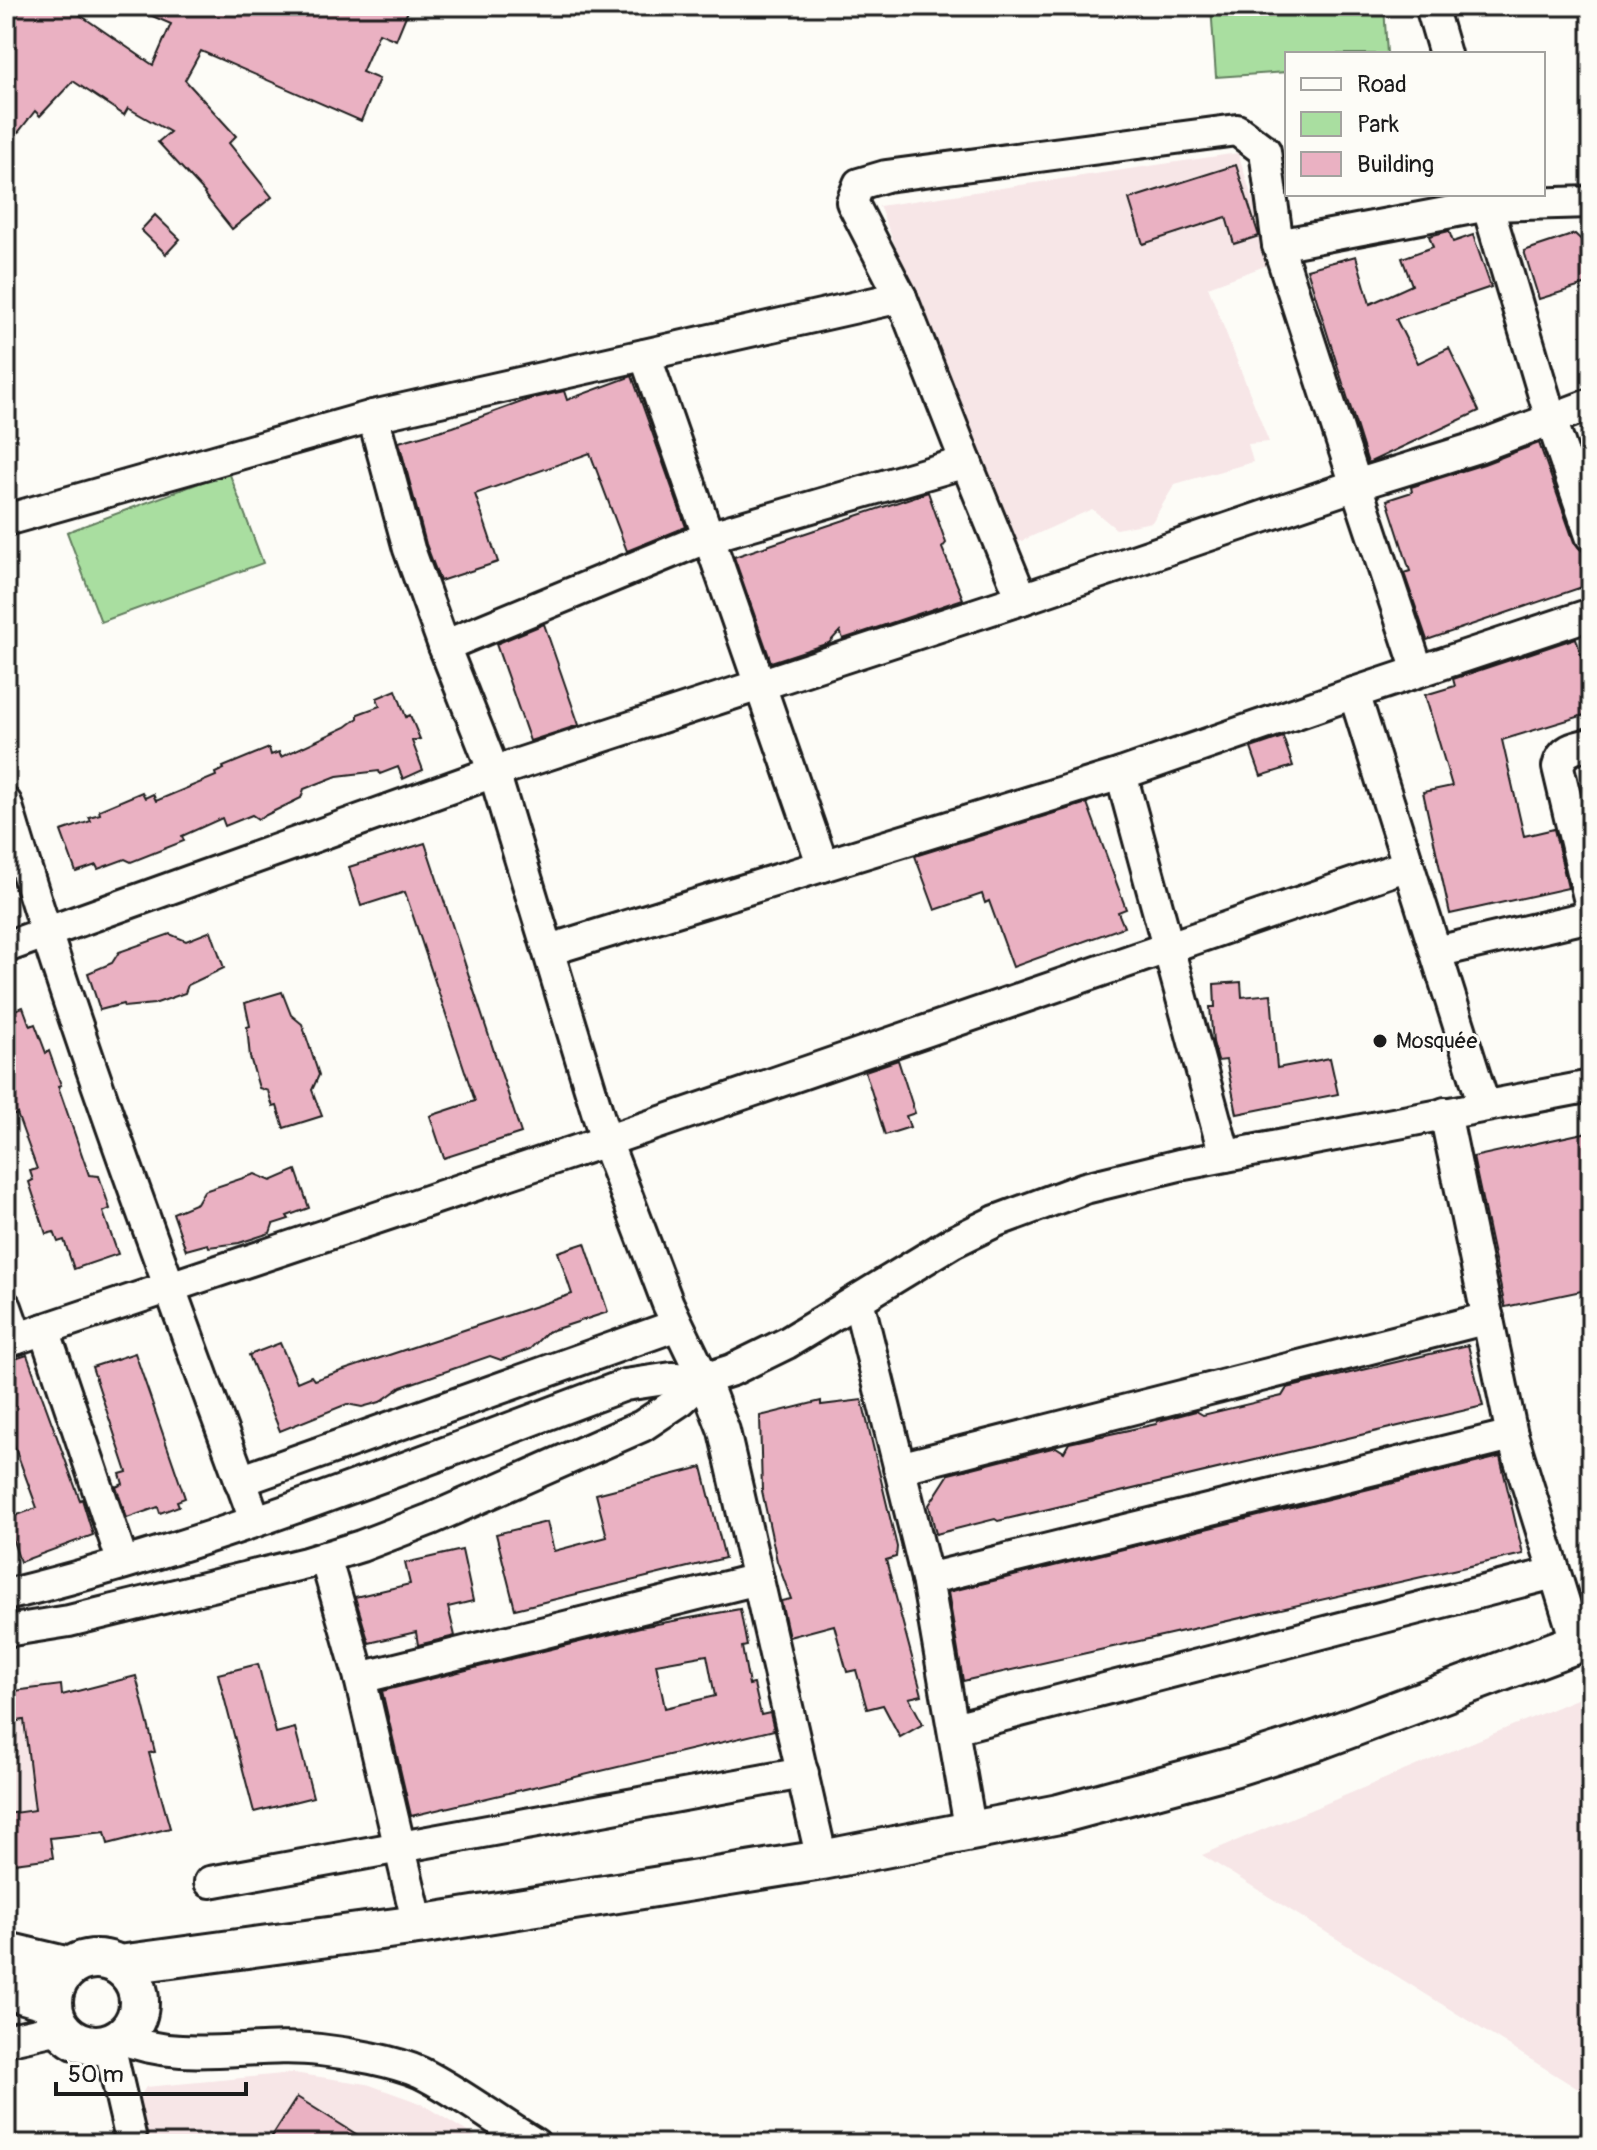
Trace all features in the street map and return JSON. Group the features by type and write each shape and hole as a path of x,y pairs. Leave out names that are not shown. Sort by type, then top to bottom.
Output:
{"main road":[{"path":"119,1965 418,1925 971,1833 1117,1799 1233,1767 1318,1740 1584,1641"},
{"path":"6,1952 69,1967"},
{"path":"139,2002 160,1977 186,1958"},
{"path":"107,1960 119,1965 134,1981 139,2002 131,2028 115,2041 82,2043 70,2038 56,2015 54,1989 60,1977 69,1967 81,1961 107,1960"},
{"path":"6,1989 56,2015"}],"street":[{"path":"1431,6 1444,52"},
{"path":"1022,599 901,297 852,202 859,184 886,176 1237,130 1265,151 1278,245 1418,671"},
{"path":"1278,245 1486,200 1591,202"},
{"path":"1486,200 1551,419 1591,536"},
{"path":"6,520 373,416 901,297"},
{"path":"645,355 823,866"},
{"path":"6,947 494,772 1478,447 1591,404"},
{"path":"373,416 409,549 494,772 606,1141 677,1325 716,1405 732,1459 822,1860"},
{"path":"444,646 708,537 966,462"},
{"path":"549,950 1121,774 1591,614"},
{"path":"1354,693 1484,1105"},
{"path":"1591,744 1568,750 1558,767 1591,906"},
{"path":"1121,774 1225,1156"},
{"path":"6,803 44,933 169,1289 255,1520"},
{"path":"23,1336 606,1141 1408,865"},
{"path":"1436,952 1591,916"},
{"path":"6,1631 69,1621 325,1557 408,1528 642,1426 681,1400 704,1379 760,1357 953,1242 1040,1203 1132,1175 1591,1086"},
{"path":"1445,1113 1512,1435 1554,1573 1584,1641"},
{"path":"858,1300 927,1579 971,1833"},
{"path":"6,1307 23,1336 123,1563"},
{"path":"899,1468 1488,1318"},
{"path":"240,1481 677,1325"},
{"path":"6,1595 123,1563 335,1494 625,1385 672,1378 704,1379"},
{"path":"927,1579 1512,1435"},
{"path":"325,1557 360,1678 418,1925"},
{"path":"954,1728 1554,1573"},
{"path":"360,1678 758,1579"},
{"path":"210,1882 803,1773"},
{"path":"6,2040 56,2015"},
{"path":"132,2144 115,2041 161,2050 282,2048 364,2057 419,2072 535,2144"}],"shaded area":[{"path":"1238,153 1273,263 1208,287 1269,442 1248,444 1253,462 1175,484 1152,522 1116,529 1092,509 1017,543 879,206"},
{"path":"37,1682 50,1690 59,1815 47,1844 52,1859 6,1866 6,1691 16,1696"},
{"path":"1591,1693 1591,2097 1202,1855"},
{"path":"293,2073 367,2084 420,2103 487,2144 109,2144 146,2087"}],"green space":[{"path":"1211,6 1384,6 1387,52 1285,52 1285,72 1216,77"},
{"path":"229,472 263,563 101,622 67,532"}],"building":[{"path":"6,6 67,6 153,65 171,24 129,6 410,6 396,40 379,33 362,72 379,79 361,121 201,51 185,80 236,136 229,143 272,197 232,229 205,193 158,142 170,132 128,108 124,115 73,81 40,116 35,111 6,148"},
{"path":"1236,165 1259,236 1234,244 1226,217 1143,244 1129,199"},
{"path":"155,215 180,239 166,254 141,230"},
{"path":"1449,231 1453,242 1473,235 1491,287 1396,319 1418,363 1449,348 1479,411 1368,463 1307,269 1356,256 1370,304 1412,285 1402,258 1433,247 1429,236"},
{"path":"1575,234 1591,249 1591,283 1539,299 1524,251"},
{"path":"632,376 686,527 627,551 590,453 475,494 498,562 440,581 426,544 399,442 453,427 530,399 564,391 567,400"},
{"path":"1539,443 1574,542 1584,552 1591,584 1427,640 1404,573 1410,571 1387,500 1412,492 1411,487"},
{"path":"928,492 946,543 942,548 963,599 843,639 840,631 829,643 771,662 734,557"},
{"path":"544,624 579,725 530,741 496,644"},
{"path":"1576,638 1591,687 1591,713 1502,740 1524,836 1554,829 1568,888 1450,914 1423,792 1452,786 1425,695 1455,686 1453,679"},
{"path":"396,690 406,717 410,715 420,739 412,741 423,770 403,779 398,767 380,774 379,771 337,776 304,789 301,798 258,819 252,815 225,826 222,818 182,836 184,841 131,862 125,859 98,869 96,865 76,872 61,831 91,821 89,817 100,814 99,810 142,792 145,798 153,794 156,801 216,776 215,773 223,767 269,748 271,755 279,752 281,757 346,727 358,718 358,714 380,706 377,698"},
{"path":"1283,737 1293,766 1261,776 1251,748"},
{"path":"1087,803 1126,909 1118,912 1124,927 1013,967 989,901 985,903 982,894 935,910 915,856"},
{"path":"425,843 521,1133 444,1158 430,1116 475,1101 405,892 361,906 349,867"},
{"path":"211,931 224,968 188,985 185,993 154,1004 124,1007 123,1004 100,1010 88,973 112,963 119,952 170,934 186,941"},
{"path":"1241,982 1242,997 1271,994 1277,1068 1330,1058 1338,1094 1237,1114 1226,1060 1218,1061 1213,1042 1210,1007 1215,1007 1214,984"},
{"path":"282,992 291,1015 302,1024 319,1075 312,1090 322,1116 284,1128 268,1091 259,1088 250,1057 247,1027 250,1026 245,1003"},
{"path":"23,1007 30,1026 35,1024 46,1053 49,1051 89,1175 99,1176 110,1209 103,1212 118,1254 74,1269 64,1240 58,1242 54,1232 46,1234 29,1182 33,1180 30,1171 37,1169 17,1114 12,1116 6,1098 6,1013"},
{"path":"898,1060 915,1113 906,1116 910,1127 885,1135 865,1071"},
{"path":"1588,1132 1591,1145 1591,1289 1505,1307 1473,1157"},
{"path":"296,1170 309,1208 273,1224 270,1233 239,1243 209,1247 208,1244 186,1250 173,1213 197,1203 204,1191 255,1174 271,1181"},
{"path":"585,1243 608,1312 547,1332 530,1349 501,1360 490,1356 401,1387 380,1402 362,1407 347,1404 280,1431 249,1355 280,1343 297,1382 311,1376 314,1380 572,1294 558,1252"},
{"path":"1468,1345 1483,1406 936,1534 929,1505 949,1474 1056,1447 1064,1452 1069,1443 1156,1424 1196,1411 1203,1415 1282,1396 1287,1388"},
{"path":"135,1353 185,1498 177,1501 179,1506 160,1513 158,1507 127,1518 116,1487 123,1484 120,1474 127,1472 92,1367"},
{"path":"27,1355 93,1535 20,1562 6,1519 37,1508 6,1423 6,1362"},
{"path":"862,1400 897,1547 896,1557 886,1560 922,1695 909,1698 923,1724 900,1737 883,1705 867,1709 856,1670 847,1672 834,1625 789,1637 781,1601 791,1599 777,1561 762,1491 760,1416 821,1401 821,1405"},
{"path":"1500,1457 1523,1554 963,1681 948,1592"},
{"path":"702,1467 725,1558 515,1609 496,1534 547,1522 554,1551 607,1537 596,1494"},
{"path":"462,1550 473,1601 448,1607 455,1636 418,1645 416,1632 369,1643 355,1597 410,1584 405,1563"},
{"path":"740,1609 747,1646 742,1647 749,1685 754,1684 761,1715 770,1713 774,1730 411,1816 382,1691 640,1627","holes":["707,1655 715,1696 665,1708 656,1664"]},
{"path":"258,1664 276,1733 295,1728 313,1797 254,1812 218,1674"},
{"path":"136,1676 155,1752 149,1753 170,1828 108,1844 105,1832 50,1838 53,1858 6,1864 6,1814 35,1810 24,1720 6,1723 6,1692 61,1685 62,1695"},
{"path":"297,2097 372,2144 267,2144"}],"place":[{"name":"Mosquée","path":"1380,1041"}]}
